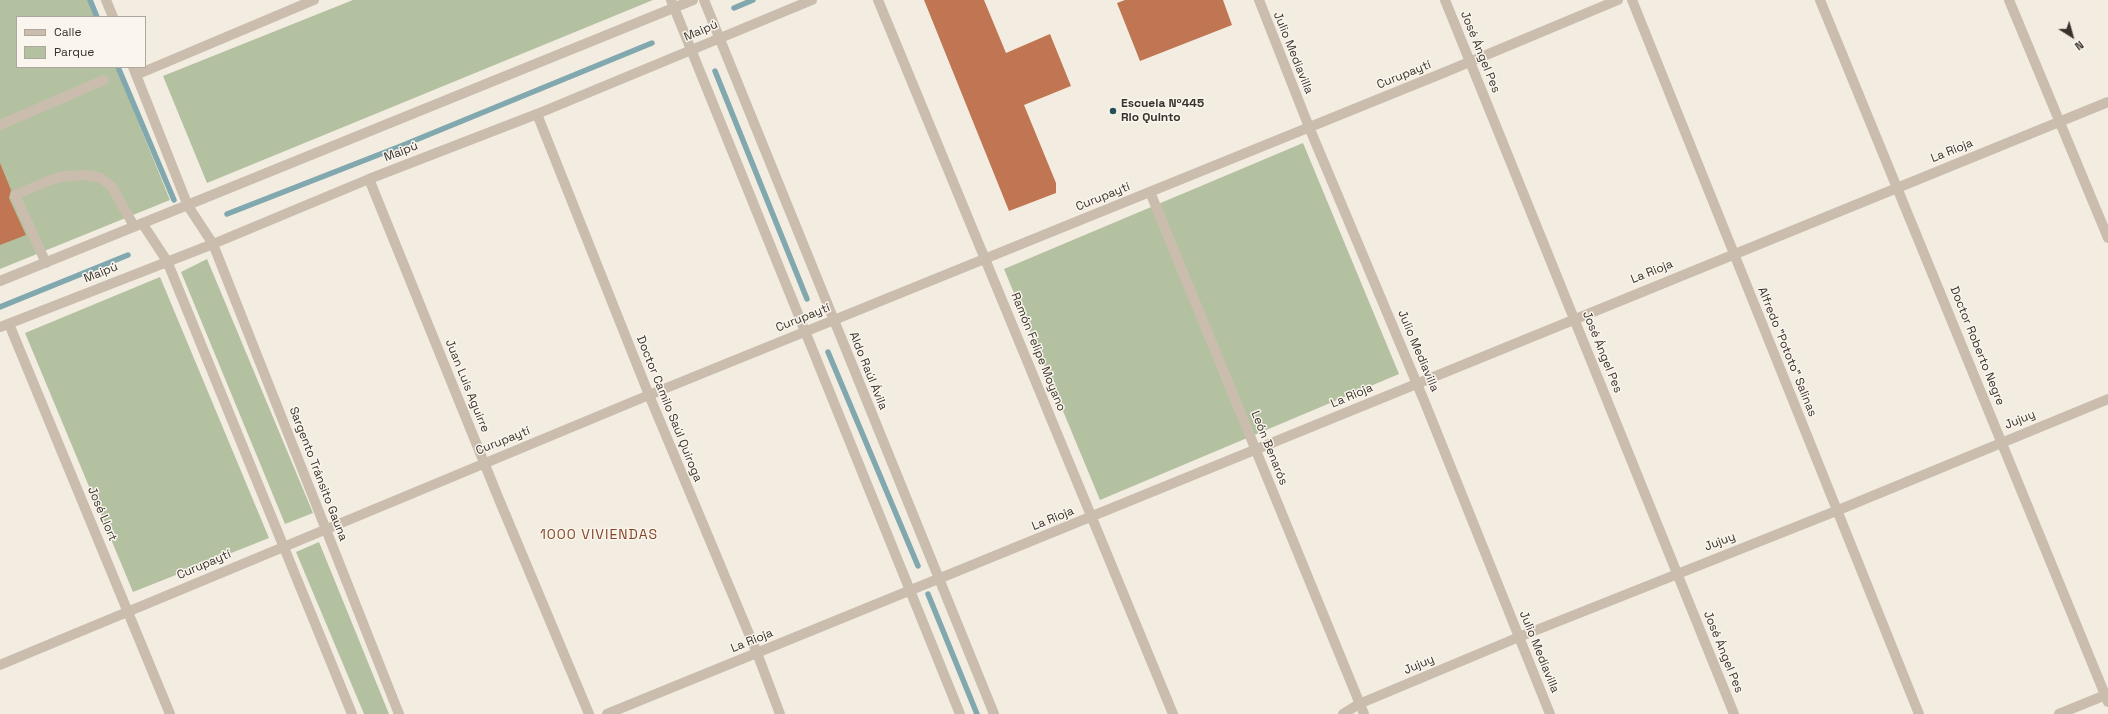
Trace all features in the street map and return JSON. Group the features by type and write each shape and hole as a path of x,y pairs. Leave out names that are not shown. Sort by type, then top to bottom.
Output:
{"street":[{"path":"106,0 113,16"},
{"path":"146,66 297,3 314,0"},
{"path":"0,281 138,224 188,206 672,4 693,0"},
{"name":"Aldo Raúl Ávila","path":"704,0 994,714"},
{"name":"Maipú","path":"4,325 213,244 369,178 536,114 812,0"},
{"name":"Ramón Felipe Moyano","path":"878,0 1173,714"},
{"name":"Julio Mediavilla","path":"1259,0 1309,127 1417,383 1550,714"},
{"name":"José Ángel Pes","path":"1445,0 1734,714"},
{"name":"Curupaytí","path":"0,665 326,528 649,395 1470,62 1618,0"},
{"name":"Alfredo \"Pototo\" Salinas","path":"1632,0 1836,511 1919,714"},
{"name":"Doctor Roberto Negre","path":"1820,0 2107,697"},
{"path":"2009,0 2108,238"},
{"path":"672,4 911,589 960,714"},
{"path":"134,71 188,206"},
{"path":"0,125 104,80"},
{"name":"La Rioja","path":"607,714 911,589 940,579 1256,450 1574,318 2108,102"},
{"name":"Doctor Camilo Saúl Quiroga","path":"536,114 649,395 757,653 780,714"},
{"path":"46,263 15,195 53,179 67,176 85,175 101,178 112,187 138,224 167,261 352,714"},
{"name":"Juan Luis Aguirre","path":"369,178 484,463 589,714"},
{"name":"León Benarós","path":"1150,192 1364,714"},
{"name":"Sargento Tránsito Gauna","path":"188,206 213,244 399,714"},
{"name":"José Llort","path":"4,325 129,611 170,714"},
{"name":"Jujuy","path":"1343,714 1359,704 1519,637 1836,511 2002,441 2108,399"},
{"path":"2059,714 2107,697"}],"green space":[{"path":"0,0 89,0 96,16 16,16 16,68 116,68 170,200 0,269"},
{"path":"353,0 653,0 207,183 163,76"},
{"path":"1303,143 1399,374 1100,500 1004,269"},
{"path":"207,259 313,513 285,524 181,272"},
{"path":"160,277 269,538 133,592 25,333"},
{"path":"319,542 389,714 364,714 296,552"}],"building":[{"path":"924,0 984,0 1006,53 1050,34 1071,86 1024,105 1056,183 1056,193 1009,211"},
{"name":"Escuela Nº445 Rio Quinto","path":"1125,0 1223,0 1232,25 1140,61 1117,3"},
{"path":"0,163 11,190 9,198 26,235 0,245"}],"waterway":[{"path":"90,0 97,16"},
{"path":"734,8 753,0"},
{"path":"227,214 401,146 652,43"},
{"path":"118,68 174,200"},
{"path":"715,71 807,299"},
{"path":"0,307 128,255"},
{"path":"828,352 918,566"},
{"path":"928,594 977,714"}],"place":[{"name":"Escuela Nº445 Rio Quinto","path":"1113,111"}],"district":[{"name":"1000 VIVIENDAS","path":"599,535"}]}
